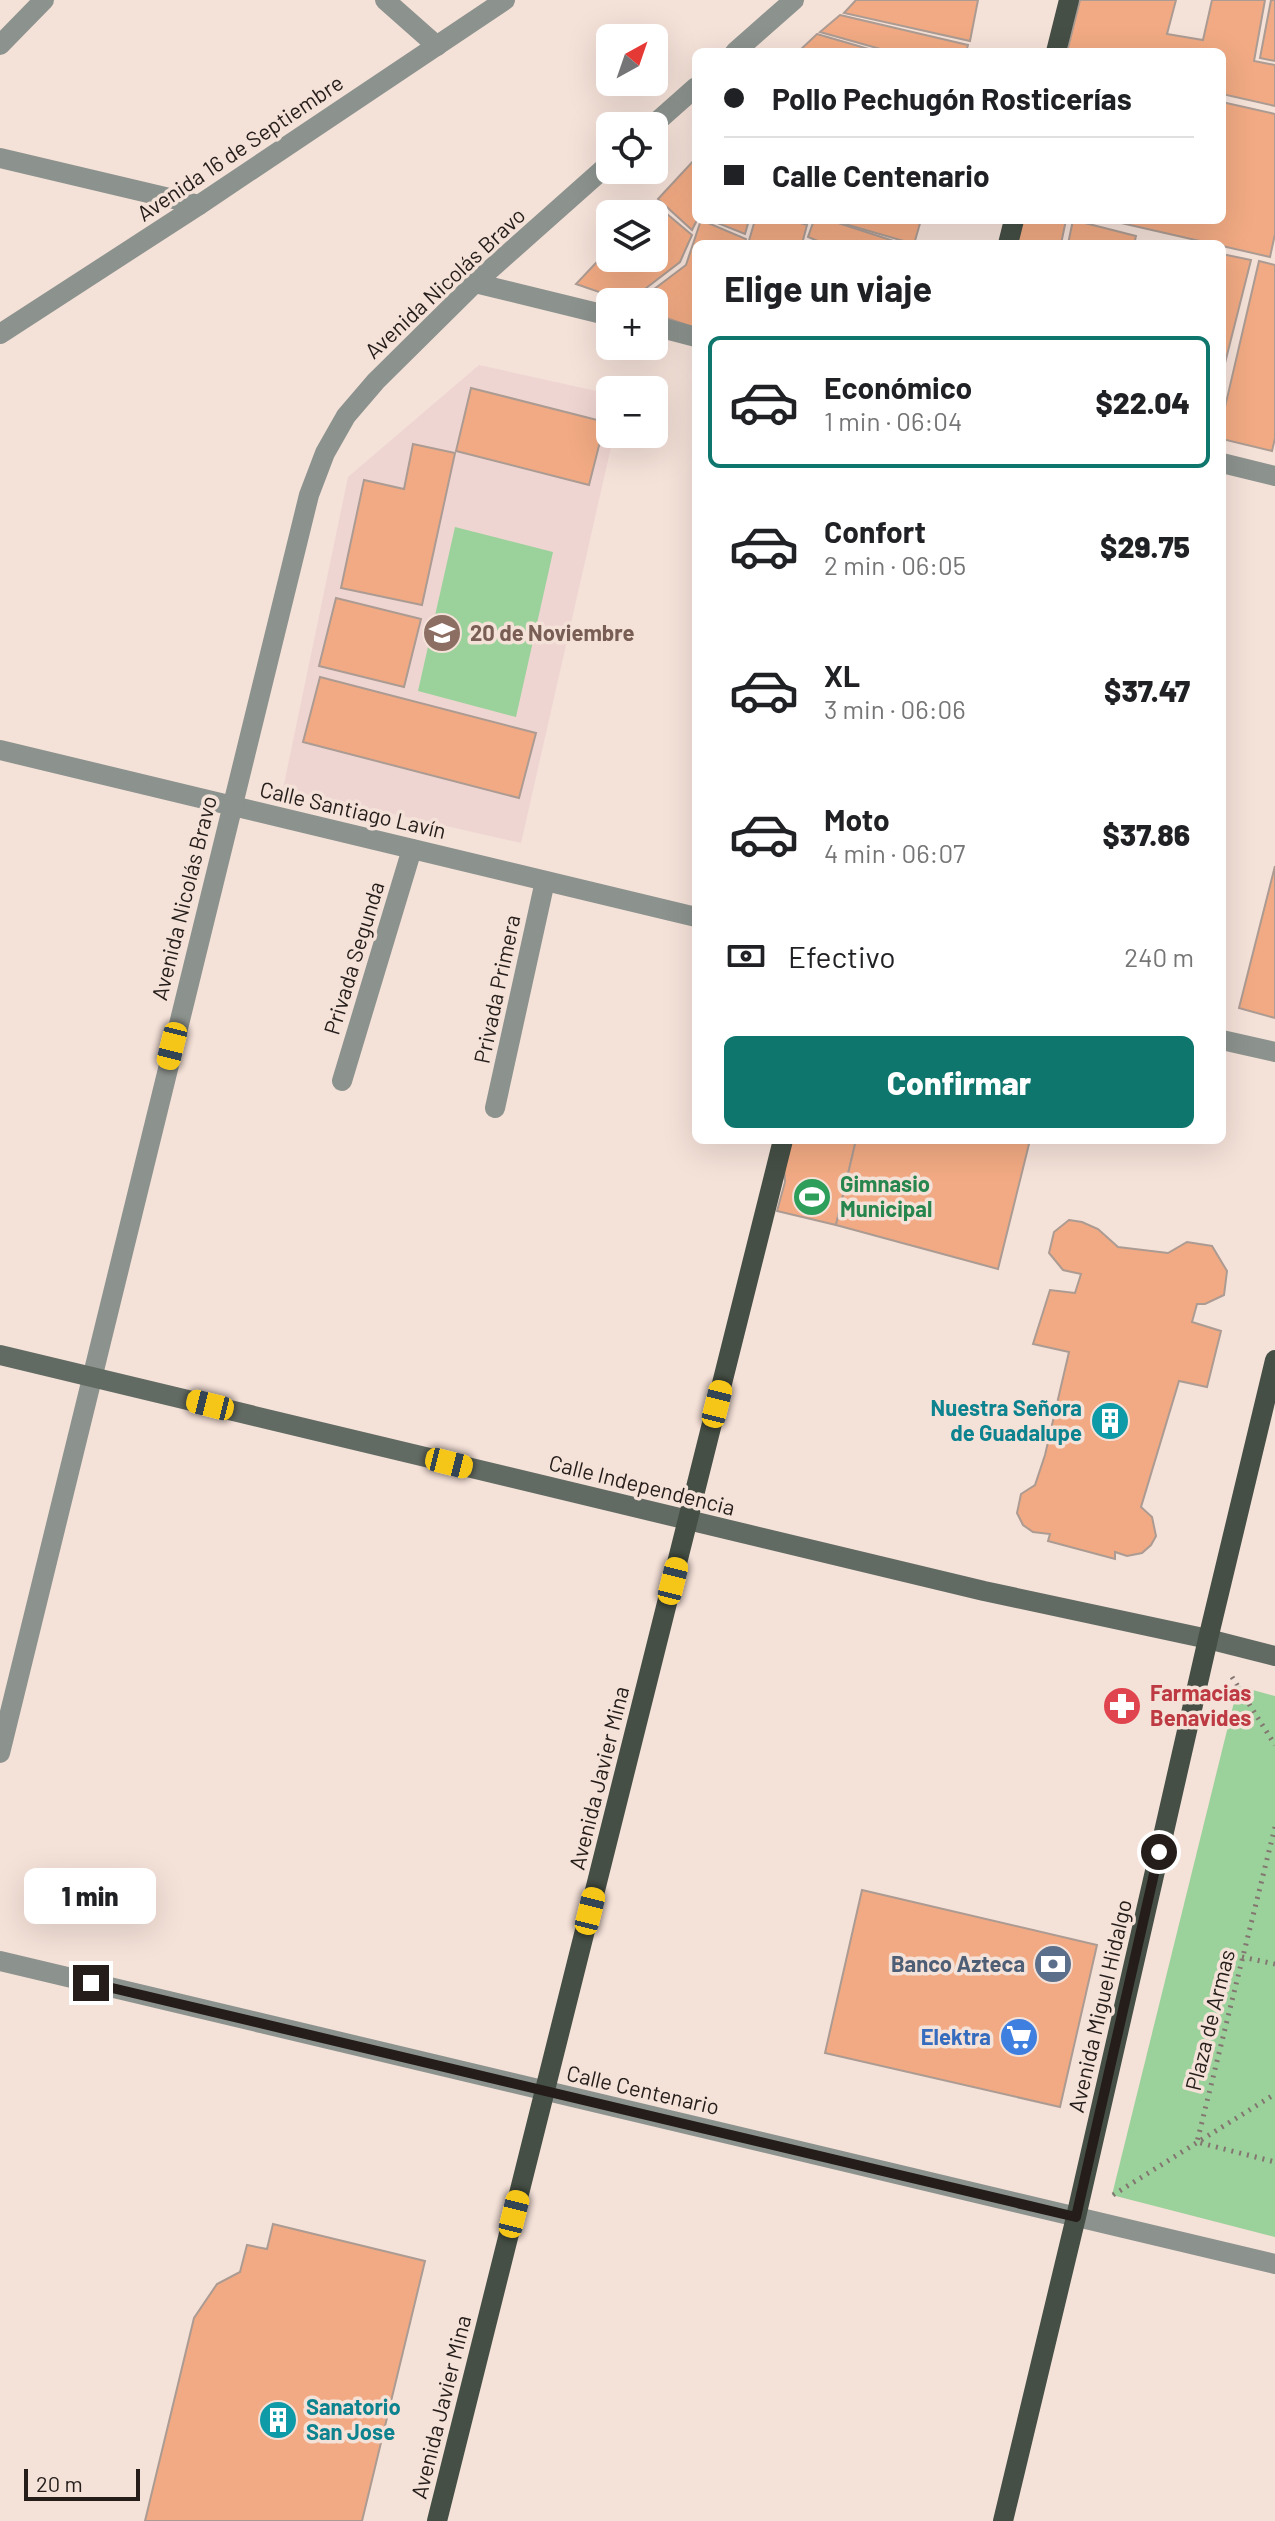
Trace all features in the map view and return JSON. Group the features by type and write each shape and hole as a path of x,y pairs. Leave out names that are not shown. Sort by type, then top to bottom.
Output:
{"main road":[{"path":"1057,48 1069,0"},
{"name":"Avenida Javier Mina","path":"437,2521 782,1144"},
{"name":"Calle Independencia","path":"0,1355 984,1591 1275,1656"},
{"name":"Avenida Miguel Hidalgo","path":"1003,2521 1275,1360"}],"street":[{"path":"0,45 44,0"},
{"path":"385,0 437,46"},
{"name":"Avenida 16 de Septiembre","path":"0,334 505,0"},
{"path":"740,48 794,0"},
{"path":"668,112 692,91"},
{"path":"0,158 199,205"},
{"name":"Avenida Nicolás Bravo","path":"0,1753 309,495 325,453 346,416 376,381 475,283 596,175"},
{"path":"475,283 596,313"},
{"path":"668,330 692,336"},
{"path":"1226,464 1275,476"},
{"name":"Calle Santiago Lavín","path":"0,750 692,916"},
{"name":"Privada Segunda","path":"342,1081 412,849"},
{"name":"Privada Primera","path":"495,1108 545,881"},
{"path":"1226,1041 1275,1052"},
{"name":"Calle Centenario","path":"0,1961 1275,2264"}],"path":[{"path":"1208,1639 1275,1745"},
{"name":"Plaza de Armas","path":"1197,2142 1275,1827"},
{"path":"1242,1957 1275,1964"},
{"path":"1076,2217 1275,2094"},
{"path":"1197,2142 1275,2162"}],"shaded area":[{"name":"20 de Noviembre","path":"479,365 596,391 596,448 611,448 521,843 283,789 348,477"}],"green space":[{"path":"455,527 553,552 516,717 418,691"},
{"path":"1238,1686 1275,1696 1275,2237 1112,2195"}],"building":[{"path":"856,0 978,0 970,41 844,13"},
{"path":"1080,0 1176,0 1167,34 1203,40 1212,0 1265,0 1254,61 1275,65 1275,106 1226,95 1226,48 1068,48"},
{"path":"1271,0 1275,0 1275,61 1260,58"},
{"path":"840,15 968,45 967,48 877,48 820,32"},
{"path":"817,34 865,48 802,48"},
{"path":"1226,103 1275,114 1275,234 1270,257 1226,247 1226,240 1196,240 1126,224 1226,224"},
{"path":"692,162 692,224 695,224 692,230 668,208 668,200 659,200"},
{"path":"668,215 692,235 680,262 668,271"},
{"path":"700,224 710,224 746,240 694,240"},
{"path":"720,224 748,224 745,234"},
{"path":"754,224 807,225 803,240 749,240"},
{"path":"813,224 841,224 891,240 815,240 808,237"},
{"path":"845,224 920,224 915,240 900,240"},
{"path":"1017,224 1065,224 1062,240 1014,240"},
{"path":"1072,224 1089,224 1136,236 1135,240 1069,240"},
{"path":"692,247 692,327 668,319 668,288 656,288 686,265"},
{"path":"1226,255 1251,260 1226,359"},
{"path":"1259,261 1275,265 1275,438 1272,451 1226,440 1226,403"},
{"path":"596,263 596,272 667,272 646,288 596,288 596,291 576,284"},
{"path":"471,388 596,420 598,448 589,485 456,451"},
{"path":"413,444 455,453 422,605 341,588 364,480 404,489"},
{"path":"336,598 421,619 404,687 319,666"},
{"path":"320,677 536,733 519,798 303,742"},
{"path":"1275,866 1275,1018 1239,1008"},
{"name":"Gimnasio Municipal","path":"789,1144 855,1144 836,1225 777,1211 785,1182 784,1166"},
{"path":"855,1144 1029,1144 998,1269 836,1225"},
{"name":"Nuestra Señora de Guadalupe","path":"1069,1220 1098,1229 1118,1247 1168,1253 1187,1242 1212,1246 1227,1271 1224,1295 1205,1304 1197,1304 1192,1322 1221,1331 1207,1387 1179,1381 1141,1507 1152,1517 1156,1536 1142,1553 1127,1556 1115,1552 1115,1559 1048,1541 1050,1534 1033,1532 1023,1525 1017,1513 1021,1494 1035,1485 1045,1455 1069,1352 1033,1344 1050,1290 1075,1293 1081,1274 1063,1270 1049,1253 1054,1232"},
{"path":"862,1890 1097,1945 1060,2107 825,2053"},
{"name":"Sanatorio San Jose","path":"273,2224 425,2261 362,2521 145,2521 194,2318 217,2284 240,2272 247,2245 267,2249"}],"place":[{"name":"20 de Noviembre","path":"442,633"},
{"name":"Gimnasio Municipal","path":"812,1197"},
{"name":"Nuestra Señora de Guadalupe","path":"1110,1421"},
{"name":"Farmacias Benavides","path":"1122,1706"},
{"name":"Banco Azteca","path":"1053,1964"},
{"name":"Elektra","path":"1019,2037"},
{"name":"Sanatorio San Jose","path":"278,2420"}],"route":[{"path":"91,1983 1076,2217 1159,1852"}]}
